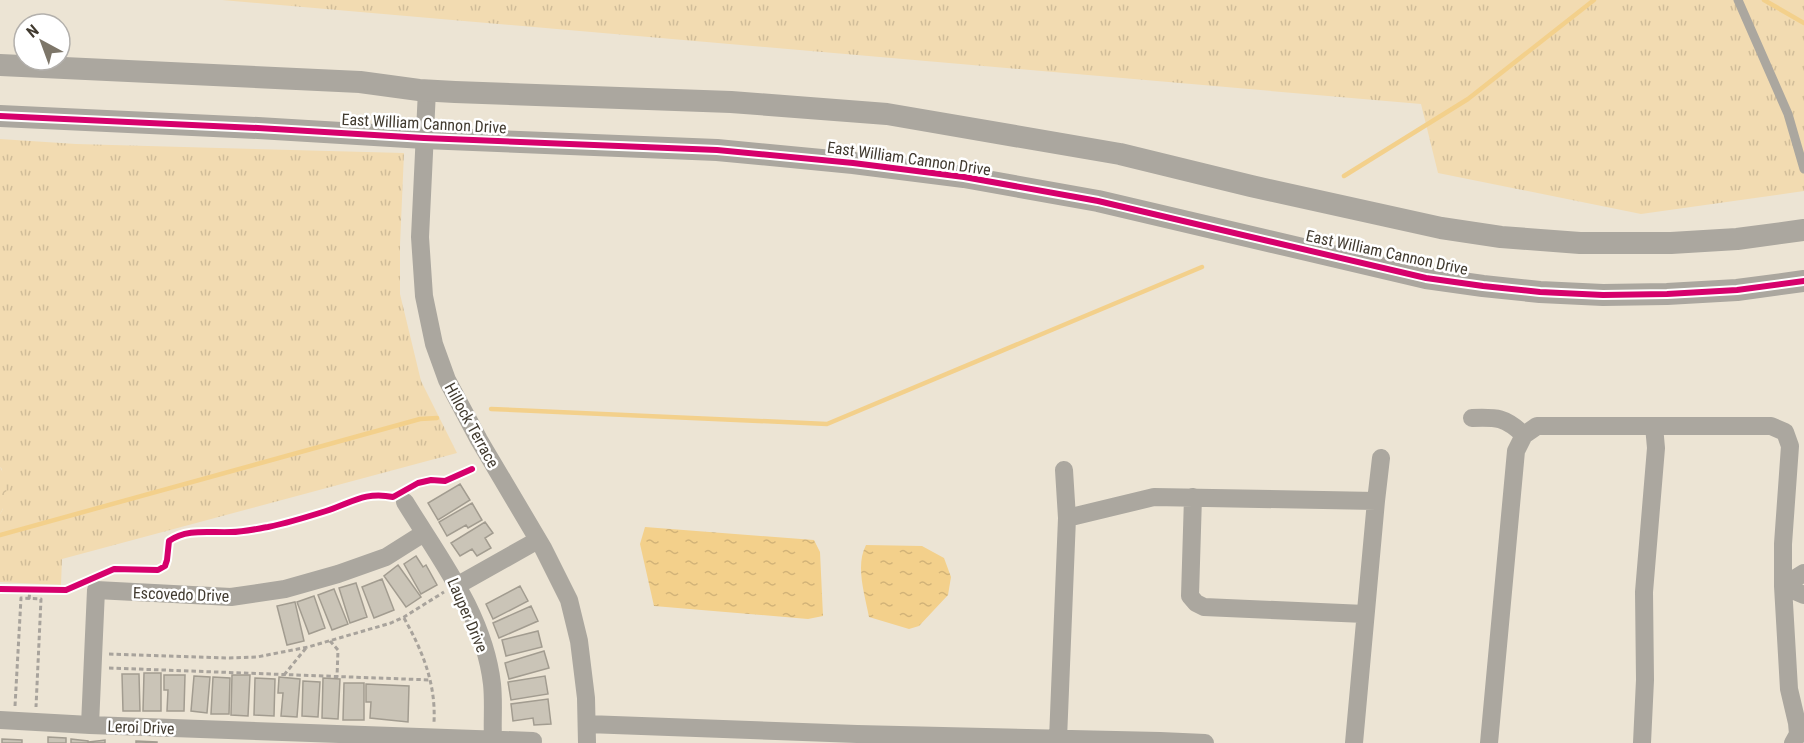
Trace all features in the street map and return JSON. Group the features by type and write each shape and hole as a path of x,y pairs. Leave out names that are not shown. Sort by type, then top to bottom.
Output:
{"street":[{"name":"East William Cannon Drive","path":"0,65 360,82 427,90 720,102 887,114 1120,154 1441,228 1501,237 1580,243 1671,243 1737,239 1804,230"},
{"name":"Hillock Terrace","path":"427,90 420,237 424,296 434,344 447,380 479,440 538,540 569,600 579,641 586,698 587,743"},
{"name":"East William Cannon Drive","path":"0,116 424,138 717,150 853,163 964,177 1098,201 1426,278 1540,292 1603,295 1668,294 1737,290 1804,281"},
{"path":"1472,418 1495,417 1512,424 1524,435"},
{"path":"1489,743 1516,451 1524,435 1537,426 1771,426 1785,432 1790,446 1783,544 1783,586 1789,689 1798,734 1793,743"},
{"path":"1642,743 1645,680 1644,592 1656,448 1654,426"},
{"path":"1354,743 1381,458"},
{"path":"1064,470 1067,518 1067,740"},
{"path":"1067,518 1154,497 1376,501"},
{"path":"1193,497 1190,596 1196,603 1204,607 1365,614"},
{"name":"Lauper Drive","path":"405,502 424,533 483,646 492,684 493,740"},
{"name":"Escovedo Drive","path":"90,725 96,590 231,597 285,589 386,557 424,533"},
{"path":"452,589 538,540"},
{"path":"1783,586 1804,573"},
{"path":"1783,586 1804,595"},
{"name":"Leroi Drive","path":"0,720 533,741"},
{"path":"587,724 636,735 1205,743"}],"lane":[{"path":"1738,0 1788,114 1804,169"}],"path":[{"path":"20,589 38,590"},
{"path":"108,654 257,657 308,647 391,622 452,589"},
{"path":"29,599 30,590"},
{"path":"15,708 21,598 41,599 34,715"},
{"path":"404,617 421,649 430,680 434,730"},
{"path":"330,641 338,651 338,677"},
{"path":"284,675 308,647"},
{"path":"107,668 430,680"}],"green space":[{"path":"222,0 1804,0 1804,191 1641,214 1438,173 1421,104"},
{"path":"0,139 76,144 404,153 400,294 421,381 457,453 62,559 61,585 0,582 0,514 3,509 2,469 0,467"},
{"path":"0,467 5,478 6,490 5,503 0,514"}],"water":[{"path":"645,527 814,540 820,552 823,616 808,619 654,606 640,544"},
{"path":"866,545 922,546 944,558 951,577 948,595 919,626 909,629 869,617 861,571"}],"building":[{"path":"460,484 470,500 438,520 428,503"},
{"path":"472,503 482,520 468,528 466,525 447,536 439,522"},
{"path":"485,522 493,533 485,538 491,548 477,556 472,549 460,556 451,543"},
{"path":"416,556 423,567 426,565 437,585 421,594 404,564"},
{"path":"398,565 421,597 406,607 384,576"},
{"path":"382,579 394,610 374,618 362,587"},
{"path":"356,583 367,617 350,623 339,588"},
{"path":"520,586 528,601 493,619 486,604"},
{"path":"334,589 348,624 332,630 318,595"},
{"path":"314,596 325,628 309,634 297,602"},
{"path":"295,602 304,641 287,645 277,606"},
{"path":"531,606 538,621 499,638 493,623"},
{"path":"538,631 542,647 506,656 502,640"},
{"path":"544,651 549,668 509,679 505,663"},
{"path":"144,673 161,673 161,711 143,711"},
{"path":"122,674 139,674 140,711 123,711"},
{"path":"164,675 185,675 184,711 167,711 168,690 164,690"},
{"path":"232,675 250,675 248,716 231,715"},
{"path":"194,676 210,677 207,713 191,711"},
{"path":"545,676 548,694 511,700 508,682"},
{"path":"213,677 230,678 229,714 211,714"},
{"path":"279,677 300,679 297,717 281,716 283,693 278,693"},
{"path":"255,678 275,679 274,716 254,715"},
{"path":"323,678 340,679 338,719 322,718"},
{"path":"303,681 320,682 318,717 302,716"},
{"path":"344,683 364,683 364,720 343,720"},
{"path":"366,684 409,686 408,722 370,718 371,702 366,702"},
{"path":"548,699 551,724 534,725 533,718 513,721 511,704"},
{"path":"48,737 66,738 66,743 48,743"},
{"path":"2,739 22,740 22,743 2,743"},
{"path":"71,739 88,741 88,743 71,743"},
{"path":"105,740 105,743 89,743 89,742"},
{"path":"136,741 157,742 157,743 136,743"}],"waterway":[{"path":"1344,176 1468,99 1594,0"},
{"path":"1764,0 1804,23"},
{"path":"491,409 827,424 1202,267"},
{"path":"0,535 420,419 437,418"}],"cycle path":[{"path":"0,116 424,138 717,150 853,163 964,177 1098,201 1426,278 1540,292 1603,295 1667,294 1737,290 1804,281"},
{"path":"0,589 66,590 114,569 158,570 165,566 169,541 183,534 240,532 275,525 366,497 393,497 418,483 431,480 445,481 472,469"}]}
